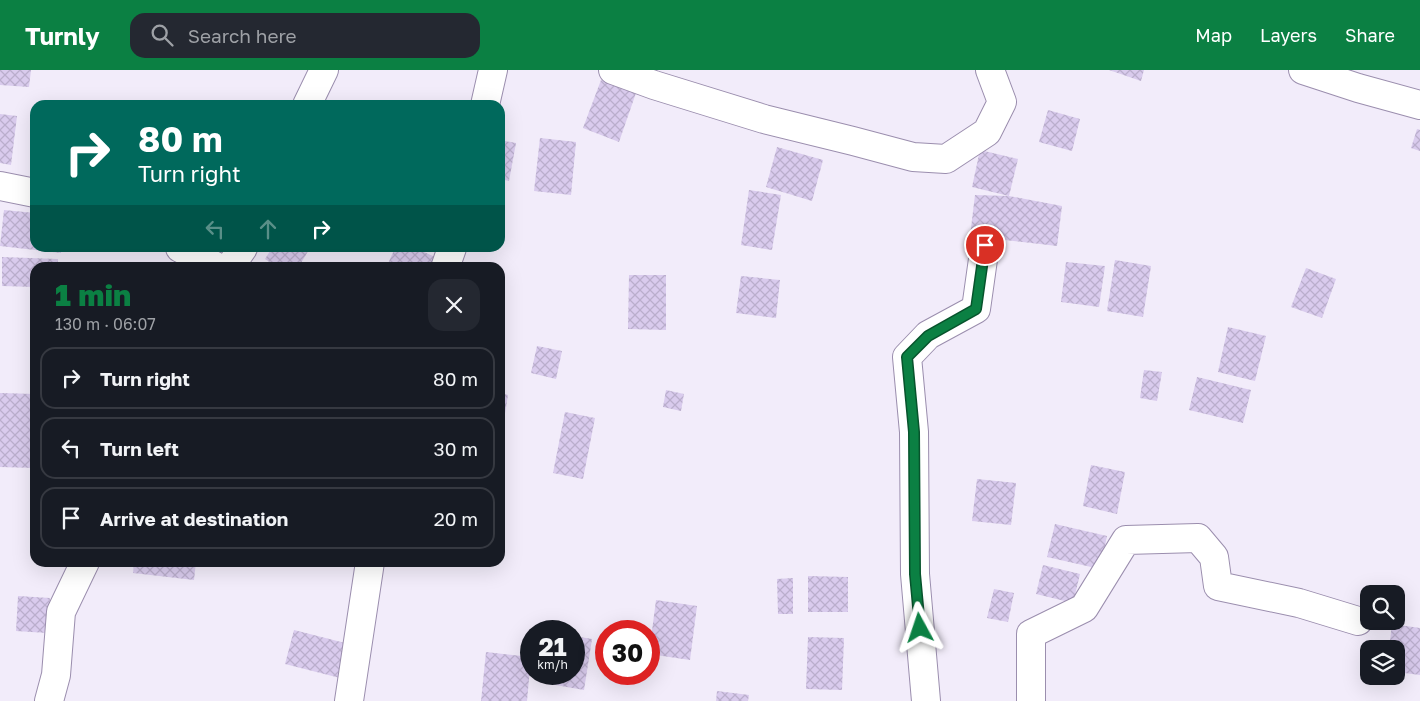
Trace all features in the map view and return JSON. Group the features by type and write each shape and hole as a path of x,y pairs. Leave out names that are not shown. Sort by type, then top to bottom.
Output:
{"street":[{"path":"309,100 324,70"},
{"path":"487,100 494,70"},
{"path":"613,70 654,85 764,119 853,140 912,157 946,159 987,132 1002,102 990,70"},
{"path":"1303,70 1420,105"},
{"path":"0,186 30,192"},
{"path":"926,701 915,574 914,432 907,357 928,336 976,309 985,245"},
{"path":"188,252 207,262"},
{"path":"1031,701 1031,634 1084,608 1126,540 1198,538 1214,557 1218,586 1299,603 1358,621"},
{"path":"49,701 56,675 61,612 83,567"},
{"path":"349,701 369,567"}],"building":[{"path":"0,70 31,70 29,87 0,85"},
{"path":"1109,70 1144,70 1141,81"},
{"path":"601,80 636,93 619,142 583,128"},
{"path":"1048,110 1080,119 1072,151 1039,142"},
{"path":"0,114 17,116 11,165 0,163"},
{"path":"1417,129 1420,130 1420,151 1411,148"},
{"path":"540,138 576,142 571,195 534,191"},
{"path":"505,141 516,143 509,181 505,180"},
{"path":"777,147 823,160 812,201 766,187"},
{"path":"980,150 1018,159 1009,196 972,187"},
{"path":"749,190 781,195 772,250 741,245"},
{"path":"975,195 1009,196 1062,206 1057,246 970,236"},
{"path":"4,210 30,213 30,249 0,246"},
{"path":"269,252 308,252 302,262 269,262 265,259"},
{"path":"393,252 424,252 444,261 444,262 389,262"},
{"path":"2,257 58,259 58,262 30,262 30,287 2,286"},
{"path":"1115,260 1151,266 1143,317 1107,311"},
{"path":"1066,262 1105,266 1099,307 1061,302"},
{"path":"1306,268 1336,279 1322,318 1291,307"},
{"path":"629,275 666,275 666,330 628,329"},
{"path":"741,276 780,280 776,318 736,313"},
{"path":"1228,327 1266,336 1255,381 1218,372"},
{"path":"537,346 562,351 556,379 531,373"},
{"path":"1144,370 1162,372 1157,401 1140,398"},
{"path":"1197,377 1251,390 1243,423 1189,410"},
{"path":"666,390 684,394 681,411 663,407"},
{"path":"0,393 30,394 30,468 0,467"},
{"path":"505,394 508,395 505,414"},
{"path":"565,412 595,418 583,479 553,473"},
{"path":"1091,465 1125,472 1117,514 1083,506"},
{"path":"977,479 1016,483 1011,525 972,521"},
{"path":"1055,524 1107,536 1100,569 1047,557"},
{"path":"1043,565 1080,574 1073,603 1036,594"},
{"path":"134,567 195,567 194,580 133,573"},
{"path":"808,576 848,577 848,612 808,612"},
{"path":"793,578 793,614 778,614 777,579"},
{"path":"994,589 1014,593 1008,622 987,618"},
{"path":"18,596 50,598 47,633 16,631"},
{"path":"656,600 697,606 690,660 660,656 660,620 653,620"},
{"path":"1405,626 1420,628 1420,675 1405,673 1405,640 1390,640 1391,630 1405,630"},
{"path":"294,630 349,644 340,678 285,664"},
{"path":"808,637 844,638 842,690 806,689"},
{"path":"585,638 592,639 585,684"},
{"path":"486,652 520,656 520,685 528,685 527,701 481,701"},
{"path":"555,685 585,685 584,690"},
{"path":"717,691 749,695 748,701 716,701"}],"route":[{"path":"920,628 915,574 914,432 907,357 928,336 976,309 985,245"}]}
